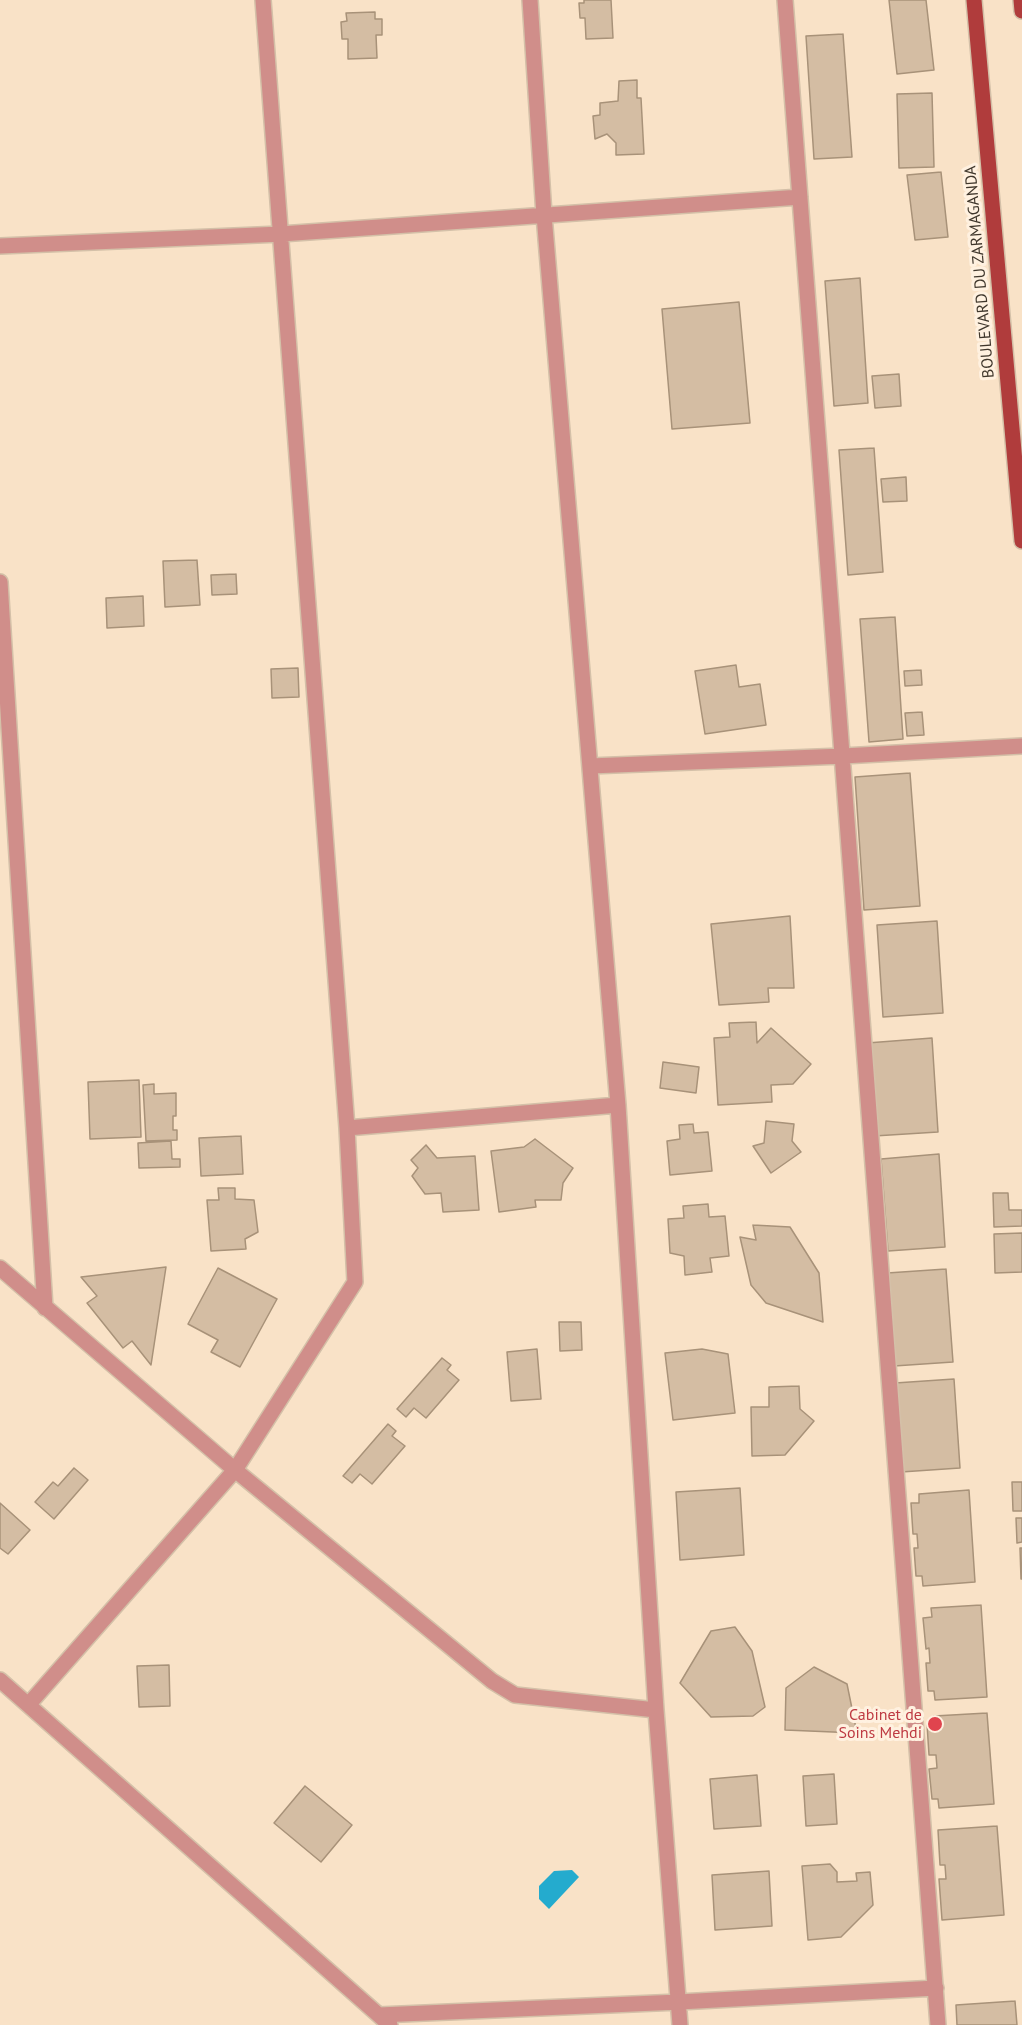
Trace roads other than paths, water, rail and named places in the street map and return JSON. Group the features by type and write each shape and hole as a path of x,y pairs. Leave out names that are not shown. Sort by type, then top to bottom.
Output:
{"main road":[{"name":"BOULEVARD DU ZARMAGANDA","path":"974,0 1022,541"},
{"path":"1021,0 1022,11"}],"street":[{"path":"29,1704 235,1470 355,1282 347,1128 263,0"},
{"path":"530,0 544,215 618,1105 656,1710 680,2025"},
{"path":"785,0 938,2025"},
{"path":"0,246 281,234 800,197"},
{"path":"0,582 45,1308"},
{"path":"590,766 1022,746"},
{"path":"347,1128 618,1105"},
{"path":"0,1268 235,1470 492,1681 515,1695 656,1710"},
{"path":"0,1680 385,2020 936,1988"}],"water":[{"path":"572,1870 579,1877 549,1909 539,1899 539,1886 554,1871"}],"place":[{"name":"Cabinet de Soins Mehdi","path":"935,1724"}]}
